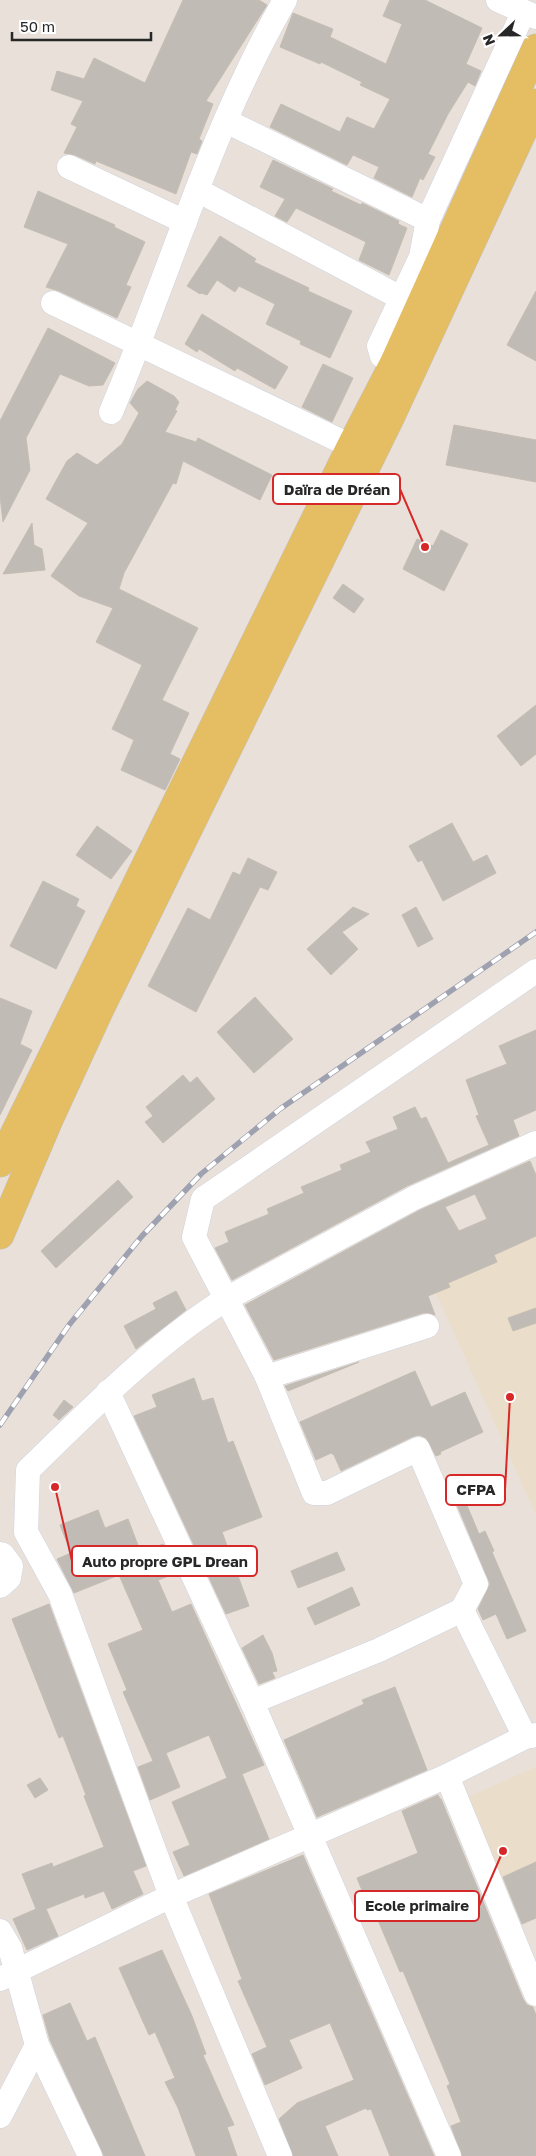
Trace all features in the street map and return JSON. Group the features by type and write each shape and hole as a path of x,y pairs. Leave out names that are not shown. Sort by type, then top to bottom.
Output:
{"main road":[{"path":"0,1163 351,446 394,363 536,48"},
{"path":"0,1235 100,1009 392,414 536,103"}],"street":[{"path":"111,412 139,345 197,190 226,121 248,70 285,0"},
{"path":"394,363 382,356 379,346 424,249 428,220 530,15 498,0"},
{"path":"226,121 428,220"},
{"path":"69,167 185,222"},
{"path":"197,190 402,298"},
{"path":"53,303 351,446"},
{"path":"252,1702 379,1650 462,1610 476,1584 418,1449 327,1493 314,1493 267,1377 194,1237 203,1198 536,971"},
{"path":"280,2156 171,1896 60,1594 26,1532 28,1470 108,1392 198,1317 226,1299 414,1198 536,1143"},
{"path":"267,1377 426,1326"},
{"path":"108,1392 252,1702 449,2156"},
{"path":"4,1569 37,1552"},
{"path":"8,1975 171,1896 447,1776 530,1736 462,1610"},
{"path":"447,1776 536,1994"},
{"path":"0,1931 10,1948 8,1975 37,2045 90,2156"},
{"path":"0,2116 37,2045"}],"shaded area":[{"path":"536,1229 536,1515 430,1280"},
{"path":"536,1767 536,1898 498,1915 450,1805"}],"building":[{"path":"183,0 259,0 267,5 206,101 213,104 199,139 202,141 197,154 191,152 176,194 96,161 95,164 75,155 64,153 77,127 71,124 83,101 51,90 57,71 84,79 94,58 145,83"},
{"path":"390,0 425,0 482,28 466,64 481,71 475,86 468,82 448,114 428,154 435,157 423,180 420,178 412,197 374,178 379,167 353,155 347,165 270,127 281,104 340,132 347,117 374,129 390,99 360,85 362,82 321,62 320,64 280,47 293,13 333,29 330,37 386,64 402,24 383,16"},
{"path":"273,160 333,189 331,191 361,205 362,203 399,221 398,224 407,228 389,275 359,260 366,242 296,208 287,222 275,216 285,199 260,187"},
{"path":"38,191 115,225 114,227 145,242 126,285 131,287 117,318 59,291 46,287 68,244 24,227"},
{"path":"220,236 256,259 254,262 309,288 308,291 352,311 330,358 300,344 301,341 266,324 275,304 239,286 235,292 217,280 207,295 200,294 187,286"},
{"path":"536,291 536,361 507,345"},
{"path":"202,314 288,367 275,389 237,368 235,371 199,349 197,352 185,344"},
{"path":"48,328 115,363 103,385 89,386 60,374 26,438 30,470 3,522 0,496 0,421"},
{"path":"323,364 353,378 332,422 302,407"},
{"path":"147,381 174,396 179,402 175,410 177,411 165,432 196,442 198,438 272,475 260,500 183,461 176,484 173,483 124,573 119,589 198,628 162,700 189,713 170,754 180,759 165,790 121,770 134,740 112,729 142,665 96,642 113,608 79,596 51,576 88,523 46,499 67,461 77,453 97,465 122,444 139,413 130,403 138,389"},
{"path":"454,425 536,440 536,482 446,465"},
{"path":"32,523 34,545 42,549 45,570 3,574"},
{"path":"441,530 468,544 444,591 403,569 417,539 433,546"},
{"path":"343,584 364,599 354,613 333,598"},
{"path":"536,705 536,754 521,766 497,736"},
{"path":"452,823 473,862 487,855 496,873 443,901 422,860 418,862 409,846"},
{"path":"97,826 132,851 111,879 76,855"},
{"path":"248,858 277,872 268,890 260,887 196,1012 148,986 188,908 210,920 233,872 240,875"},
{"path":"43,881 79,899 76,906 85,911 56,969 10,946"},
{"path":"353,907 369,914 342,932 358,949 331,975 307,949"},
{"path":"416,907 433,939 418,947 402,915"},
{"path":"255,997 293,1039 254,1073 217,1032"},
{"path":"0,998 32,1011 20,1044 32,1050 0,1115"},
{"path":"536,1030 536,1110 513,1120 519,1136 407,1186 232,1280 215,1248 229,1242 225,1232 269,1214 267,1209 304,1193 301,1187 342,1170 340,1165 371,1152 366,1142 398,1129 393,1117 415,1107 421,1119 426,1117 448,1163 489,1145 476,1116 479,1115 466,1080 507,1064 499,1046"},
{"path":"183,1075 190,1083 197,1077 215,1099 163,1143 145,1122 153,1116 146,1107"},
{"path":"530,1161 536,1175 536,1236 494,1255 497,1262 448,1283 450,1287 428,1296 435,1315 423,1313 274,1360 245,1305 420,1210","holes":["475,1194 487,1219 459,1231 445,1207"]},
{"path":"118,1180 133,1197 56,1268 41,1251"},
{"path":"176,1291 186,1310 136,1349 124,1326 156,1309 153,1303"},
{"path":"536,1308 536,1323 513,1331 508,1318"},
{"path":"359,1362 288,1391 285,1386"},
{"path":"415,1371 431,1407 465,1392 483,1432 440,1452 441,1454 436,1456 426,1438 419,1435 341,1471 334,1455 331,1453 316,1460 300,1422"},
{"path":"194,1378 202,1401 213,1398 228,1443 233,1441 262,1517 222,1532 249,1606 226,1614 134,1416 157,1407 152,1395"},
{"path":"64,1400 73,1407 59,1420 53,1415"},
{"path":"463,1496 479,1534 485,1531 526,1631 507,1639 496,1614 483,1620 478,1609 490,1584 455,1500"},
{"path":"98,1510 105,1528 128,1519 141,1553 163,1544 177,1573 158,1580 172,1612 191,1604 264,1765 242,1774 269,1839 184,1876 173,1852 190,1845 172,1802 227,1778 209,1735 166,1753 180,1787 150,1800 138,1767 153,1761 123,1692 127,1690 108,1644 143,1630 119,1575 74,1593 57,1559 71,1553 60,1525"},
{"path":"337,1552 345,1570 298,1588 291,1571"},
{"path":"352,1587 360,1605 315,1625 307,1608"},
{"path":"49,1604 146,1866 133,1871 143,1894 112,1909 104,1891 85,1898 84,1894 46,1909 58,1936 27,1950 13,1919 36,1909 22,1874 52,1863 53,1867 104,1847 63,1736 59,1738 12,1619"},
{"path":"263,1635 272,1653 277,1671 272,1672 275,1678 259,1684 242,1648"},
{"path":"395,1687 427,1770 317,1817 284,1740 364,1704 362,1700"},
{"path":"40,1778 48,1790 35,1798 27,1785"},
{"path":"438,1795 523,1999 527,2005 533,2007 536,2015 536,2156 462,2156 451,2126 461,2122 447,2086 450,2084 403,1971 400,1972 372,1906 369,1908 357,1878 418,1853 402,1811"},
{"path":"303,1855 434,2156 390,2156 371,2109 367,2110 366,2108 325,2126 338,2156 293,2156 279,2119 297,2103 354,2080 330,2023 289,2040 302,2068 265,2085 252,2054 267,2047 238,1981 242,1979 209,1894"},
{"path":"536,1862 536,1918 522,1924 503,1877"},
{"path":"162,1950 192,2016 206,2054 203,2055 234,2125 227,2127 237,2156 196,2156 178,2108 165,2082 175,2078 155,2032 149,2035 119,1968"},
{"path":"70,2003 87,2041 95,2037 145,2156 104,2156 50,2040 43,2015"}],"railway":[{"path":"0,1425 69,1325 142,1236 201,1174 280,1109 536,932"}],"place":[{"name":"Daïra de Dréan","path":"425,547"},
{"name":"CFPA","path":"510,1397"},
{"name":"Auto propre GPL Drean","path":"55,1487"},
{"name":"Ecole primaire","path":"503,1851"}]}
